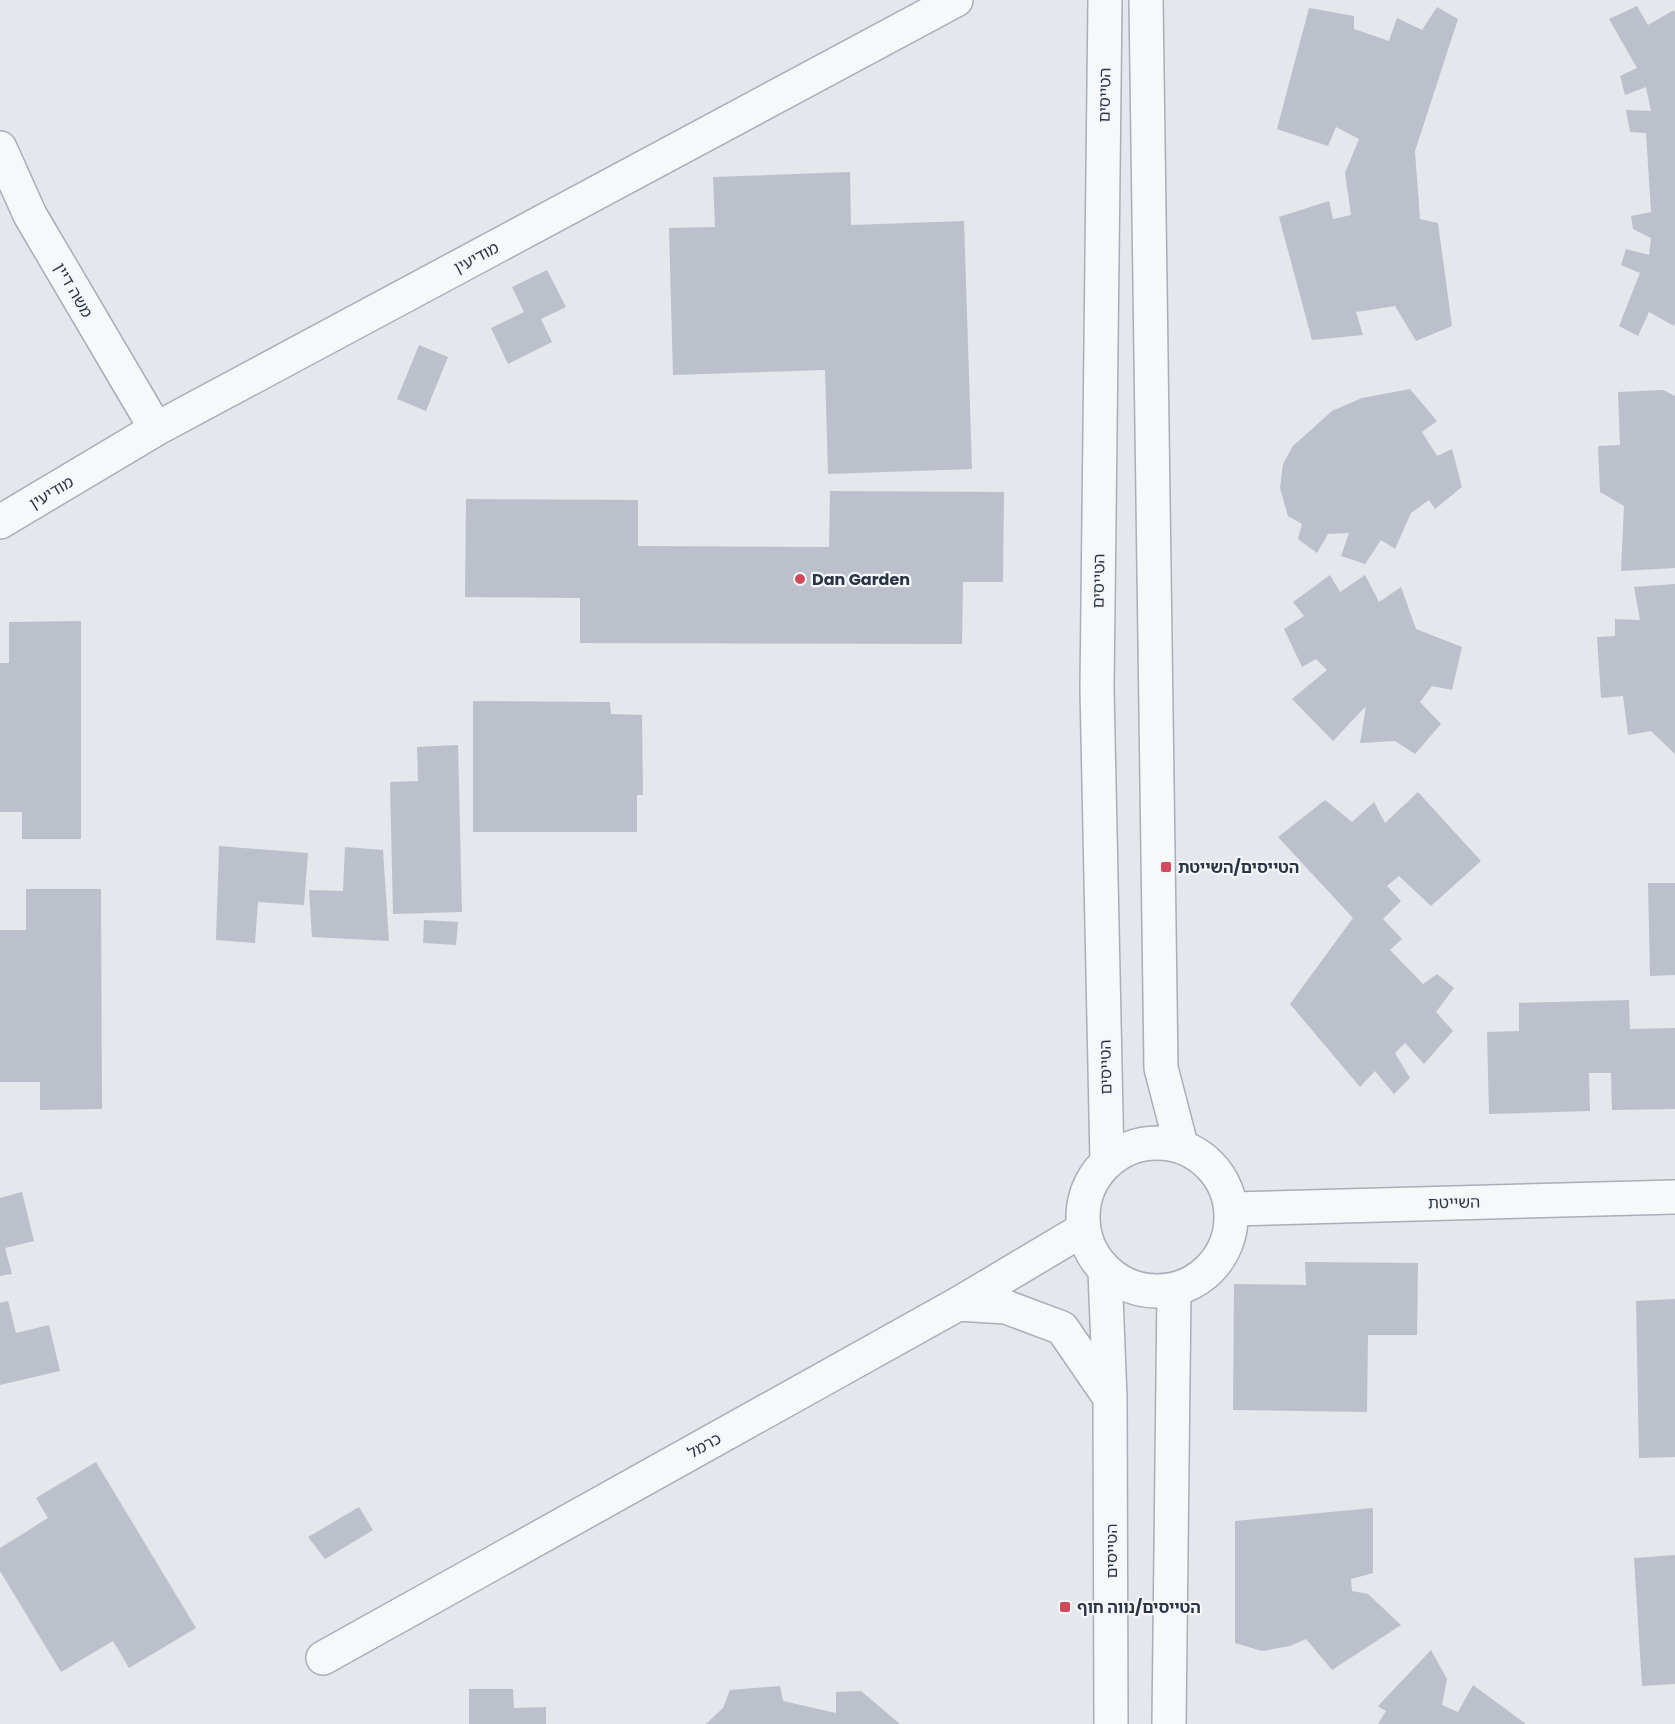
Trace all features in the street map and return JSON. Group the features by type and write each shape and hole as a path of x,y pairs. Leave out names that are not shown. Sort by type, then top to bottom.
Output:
{"street":[{"name":"מודיעין","path":"0,522 156,429 956,0"},
{"name":"הטייסים","path":"1105,0 1097,689 1107,1162"},
{"path":"1146,0 1161,1068 1181,1145"},
{"name":"משה דיין","path":"0,148 30,215 156,429"},
{"path":"1154,1143 1181,1145 1197,1156 1222,1182 1233,1209 1232,1231 1222,1253 1204,1272 1174,1291 1144,1290 1126,1285 1106,1271 1095,1258 1084,1228 1088,1191 1096,1174 1122,1151 1154,1143"},
{"name":"השייטת","path":"1233,1209 1675,1197"},
{"name":"כרמל","path":"322,1658 958,1304 1084,1228"},
{"name":"הטייסים","path":"1106,1271 1110,1398 1111,1724"},
{"path":"1169,1724 1174,1291"},
{"path":"958,1304 1006,1307 1062,1328 1110,1398"}],"building":[{"path":"1637,6 1648,25 1674,10 1675,13 1675,322 1674,326 1649,312 1638,336 1619,326 1640,273 1621,265 1626,249 1649,255 1651,238 1633,229 1631,216 1651,212 1646,133 1630,132 1626,110 1651,111 1646,87 1625,95 1620,76 1637,68 1609,19"},
{"path":"1437,7 1458,19 1415,151 1420,219 1438,223 1452,326 1416,341 1395,306 1356,312 1363,335 1312,340 1279,217 1329,201 1333,219 1351,215 1345,173 1359,139 1336,127 1328,146 1277,129 1309,8 1354,16 1354,29 1389,41 1397,18 1422,30"},
{"path":"850,172 851,225 964,221 972,469 828,474 825,370 673,375 669,228 715,227 713,177"},
{"path":"547,270 566,307 541,319 552,342 508,364 491,328 524,312 512,287"},
{"path":"419,345 448,357 426,411 397,399"},
{"path":"1410,389 1437,421 1422,432 1437,456 1452,449 1462,487 1435,509 1429,500 1411,513 1395,549 1381,540 1365,564 1341,556 1349,533 1328,534 1317,553 1298,539 1302,524 1288,516 1280,488 1283,464 1293,446 1332,411 1362,398"},
{"path":"1663,390 1675,396 1675,568 1621,571 1624,506 1600,492 1598,446 1620,445 1618,392"},
{"path":"830,491 1004,492 1003,582 963,582 962,644 580,643 580,598 465,597 466,499 638,500 638,546 829,547"},
{"path":"1330,575 1340,592 1365,575 1379,602 1401,587 1416,629 1462,647 1452,690 1432,686 1420,702 1441,724 1415,754 1395,741 1360,743 1366,706 1333,741 1292,699 1327,670 1316,659 1302,667 1284,629 1304,616 1293,602"},
{"path":"1675,584 1675,754 1651,731 1628,735 1623,696 1601,698 1597,637 1615,636 1615,619 1640,620 1634,587"},
{"path":"81,621 81,839 22,839 22,812 0,812 0,663 9,663 9,622"},
{"path":"473,701 610,702 611,714 642,715 643,795 637,795 637,832 473,832"},
{"path":"458,745 462,912 393,914 390,782 418,781 417,747"},
{"path":"1418,792 1481,861 1431,906 1399,876 1387,886 1401,901 1383,919 1402,939 1390,950 1423,984 1437,974 1454,988 1436,1012 1453,1031 1424,1064 1405,1043 1395,1053 1410,1078 1394,1094 1375,1071 1360,1087 1290,1004 1353,918 1278,837 1325,800 1352,822 1374,802 1385,823"},
{"path":"219,846 308,853 304,905 258,902 255,943 216,940"},
{"path":"345,847 383,850 389,941 312,937 309,890 343,891"},
{"path":"1648,883 1675,883 1675,975 1650,976"},
{"path":"26,889 101,889 102,1109 40,1110 40,1082 0,1082 0,930 26,930"},
{"path":"424,920 458,922 456,945 423,943"},
{"path":"1629,1000 1630,1029 1675,1028 1675,1109 1612,1110 1611,1073 1589,1073 1590,1111 1489,1114 1487,1032 1519,1031 1519,1003"},
{"path":"22,1192 34,1241 5,1248 12,1274 0,1276 0,1198"},
{"path":"1305,1262 1418,1263 1417,1335 1368,1335 1367,1412 1233,1410 1234,1284 1306,1285"},
{"path":"1675,1299 1675,1457 1639,1458 1636,1301"},
{"path":"8,1301 16,1333 49,1325 60,1371 0,1385 0,1303"},
{"path":"96,1462 196,1628 129,1668 113,1641 61,1672 0,1571 0,1548 48,1518 36,1498"},
{"path":"359,1507 373,1530 325,1559 308,1537"},
{"path":"1373,1508 1373,1573 1351,1579 1352,1591 1368,1594 1401,1625 1332,1670 1306,1639 1290,1646 1262,1651 1235,1643 1235,1521"},
{"path":"1675,1555 1675,1684 1642,1686 1634,1558"},
{"path":"1431,1650 1447,1679 1442,1705 1458,1712 1473,1685 1526,1724 1378,1724 1386,1711 1378,1706"},
{"path":"780,1686 783,1701 836,1713 836,1692 861,1691 900,1724 706,1724 723,1708 730,1690"},
{"path":"469,1689 513,1689 514,1708 546,1707 546,1724 469,1724"}],"place":[{"name":"Dan Garden","path":"800,579"},
{"name":"הטייסים/השייטת","path":"1166,867"},
{"name":"הטייסים/נווה חוף","path":"1065,1607"}]}
